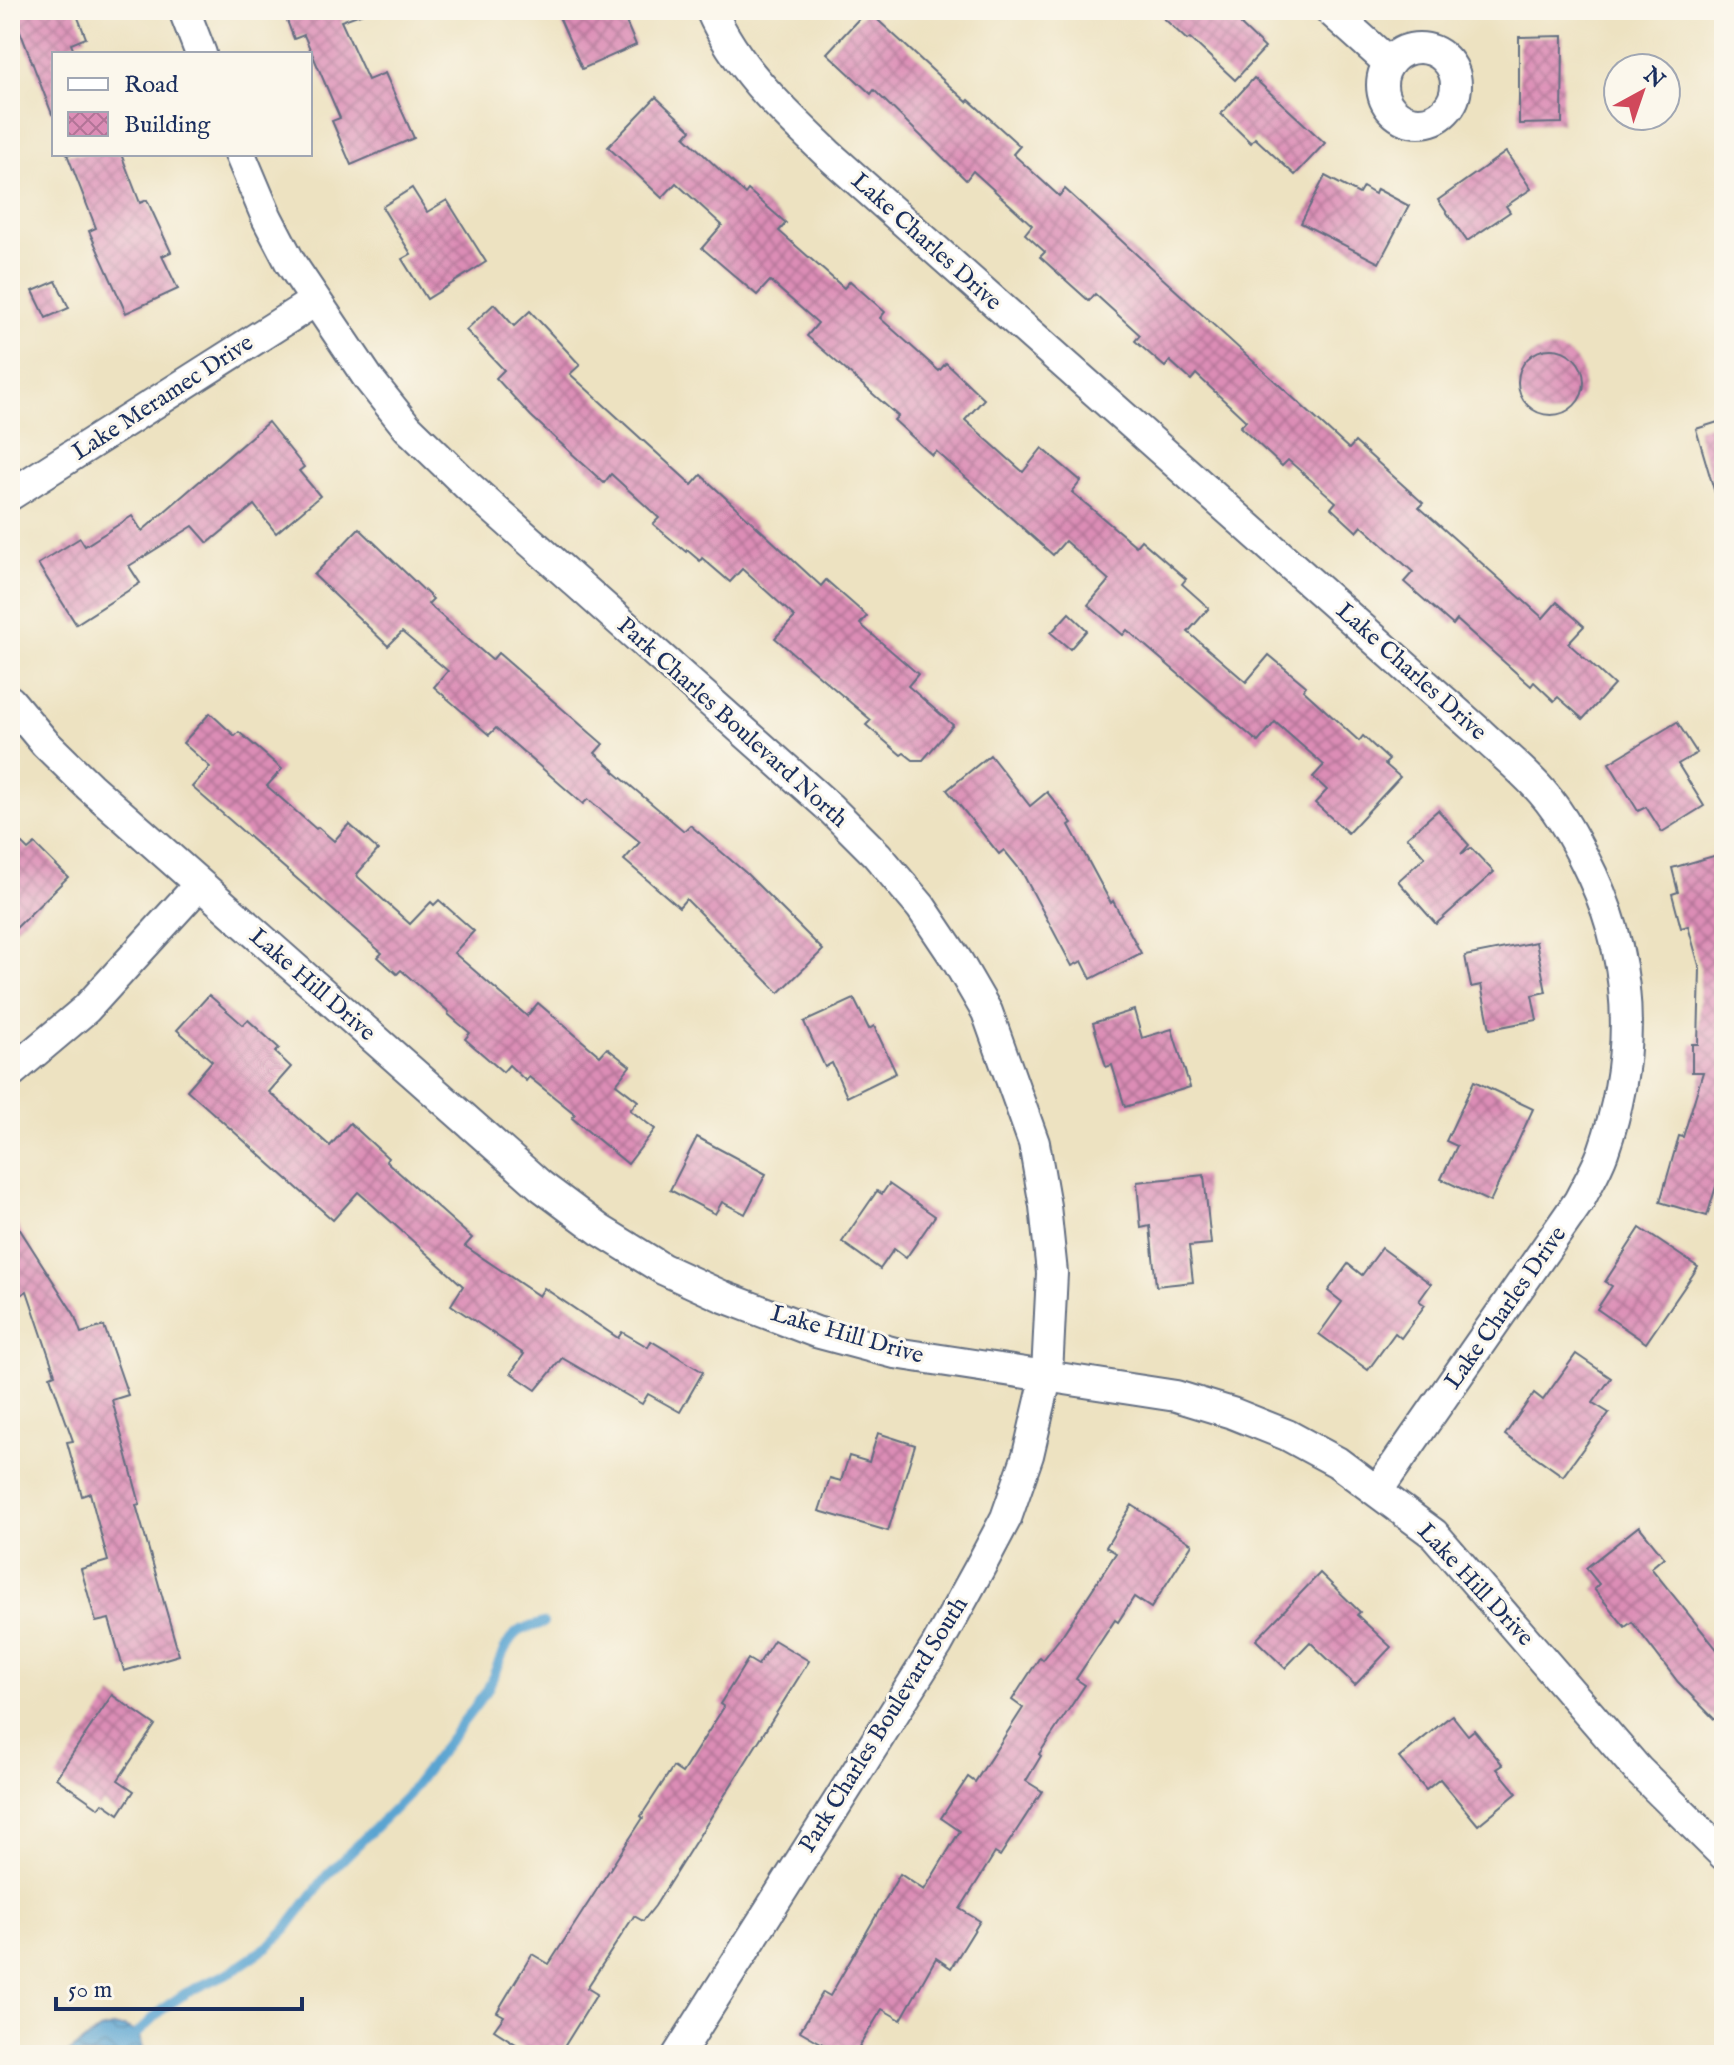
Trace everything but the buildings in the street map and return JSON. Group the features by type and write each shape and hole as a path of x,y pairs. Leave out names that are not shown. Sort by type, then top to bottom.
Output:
{"street":[{"path":"184,10 200,52"},
{"name":"Lake Charles Drive","path":"711,10 754,78 829,155 1480,733 1542,792 1577,843 1603,899 1620,954 1628,1013 1618,1102 1602,1155 1570,1215 1378,1490"},
{"path":"1330,10 1389,63"},
{"name":"Park Charles Boulevard North","path":"241,156 290,262 368,378 407,427 489,506 830,808 877,855 921,907 943,940 987,1012 1034,1143 1052,1273 1047,1374"},
{"name":"Lake Meramec Drive","path":"10,495 315,301"},
{"name":"Lake Hill Drive","path":"10,701 45,743 90,787 541,1186 600,1230 663,1269 724,1297 816,1332 895,1353 1176,1396 1232,1413 1287,1435 1325,1455 1378,1490 1434,1534 1638,1770 1724,1855"},
{"path":"10,1073 86,1009 199,885"},
{"name":"Park Charles Boulevard South","path":"678,2055 937,1645 979,1569 1006,1518 1028,1455 1047,1374"}],"water":[{"path":"124,2027 138,2033 144,2050 142,2055 66,2055 100,2030"}],"waterway":[{"path":"138,2033 164,2008 186,1993 232,1971 270,1945 286,1929 327,1875 406,1797 486,1692 504,1650 514,1636 543,1623"}]}
